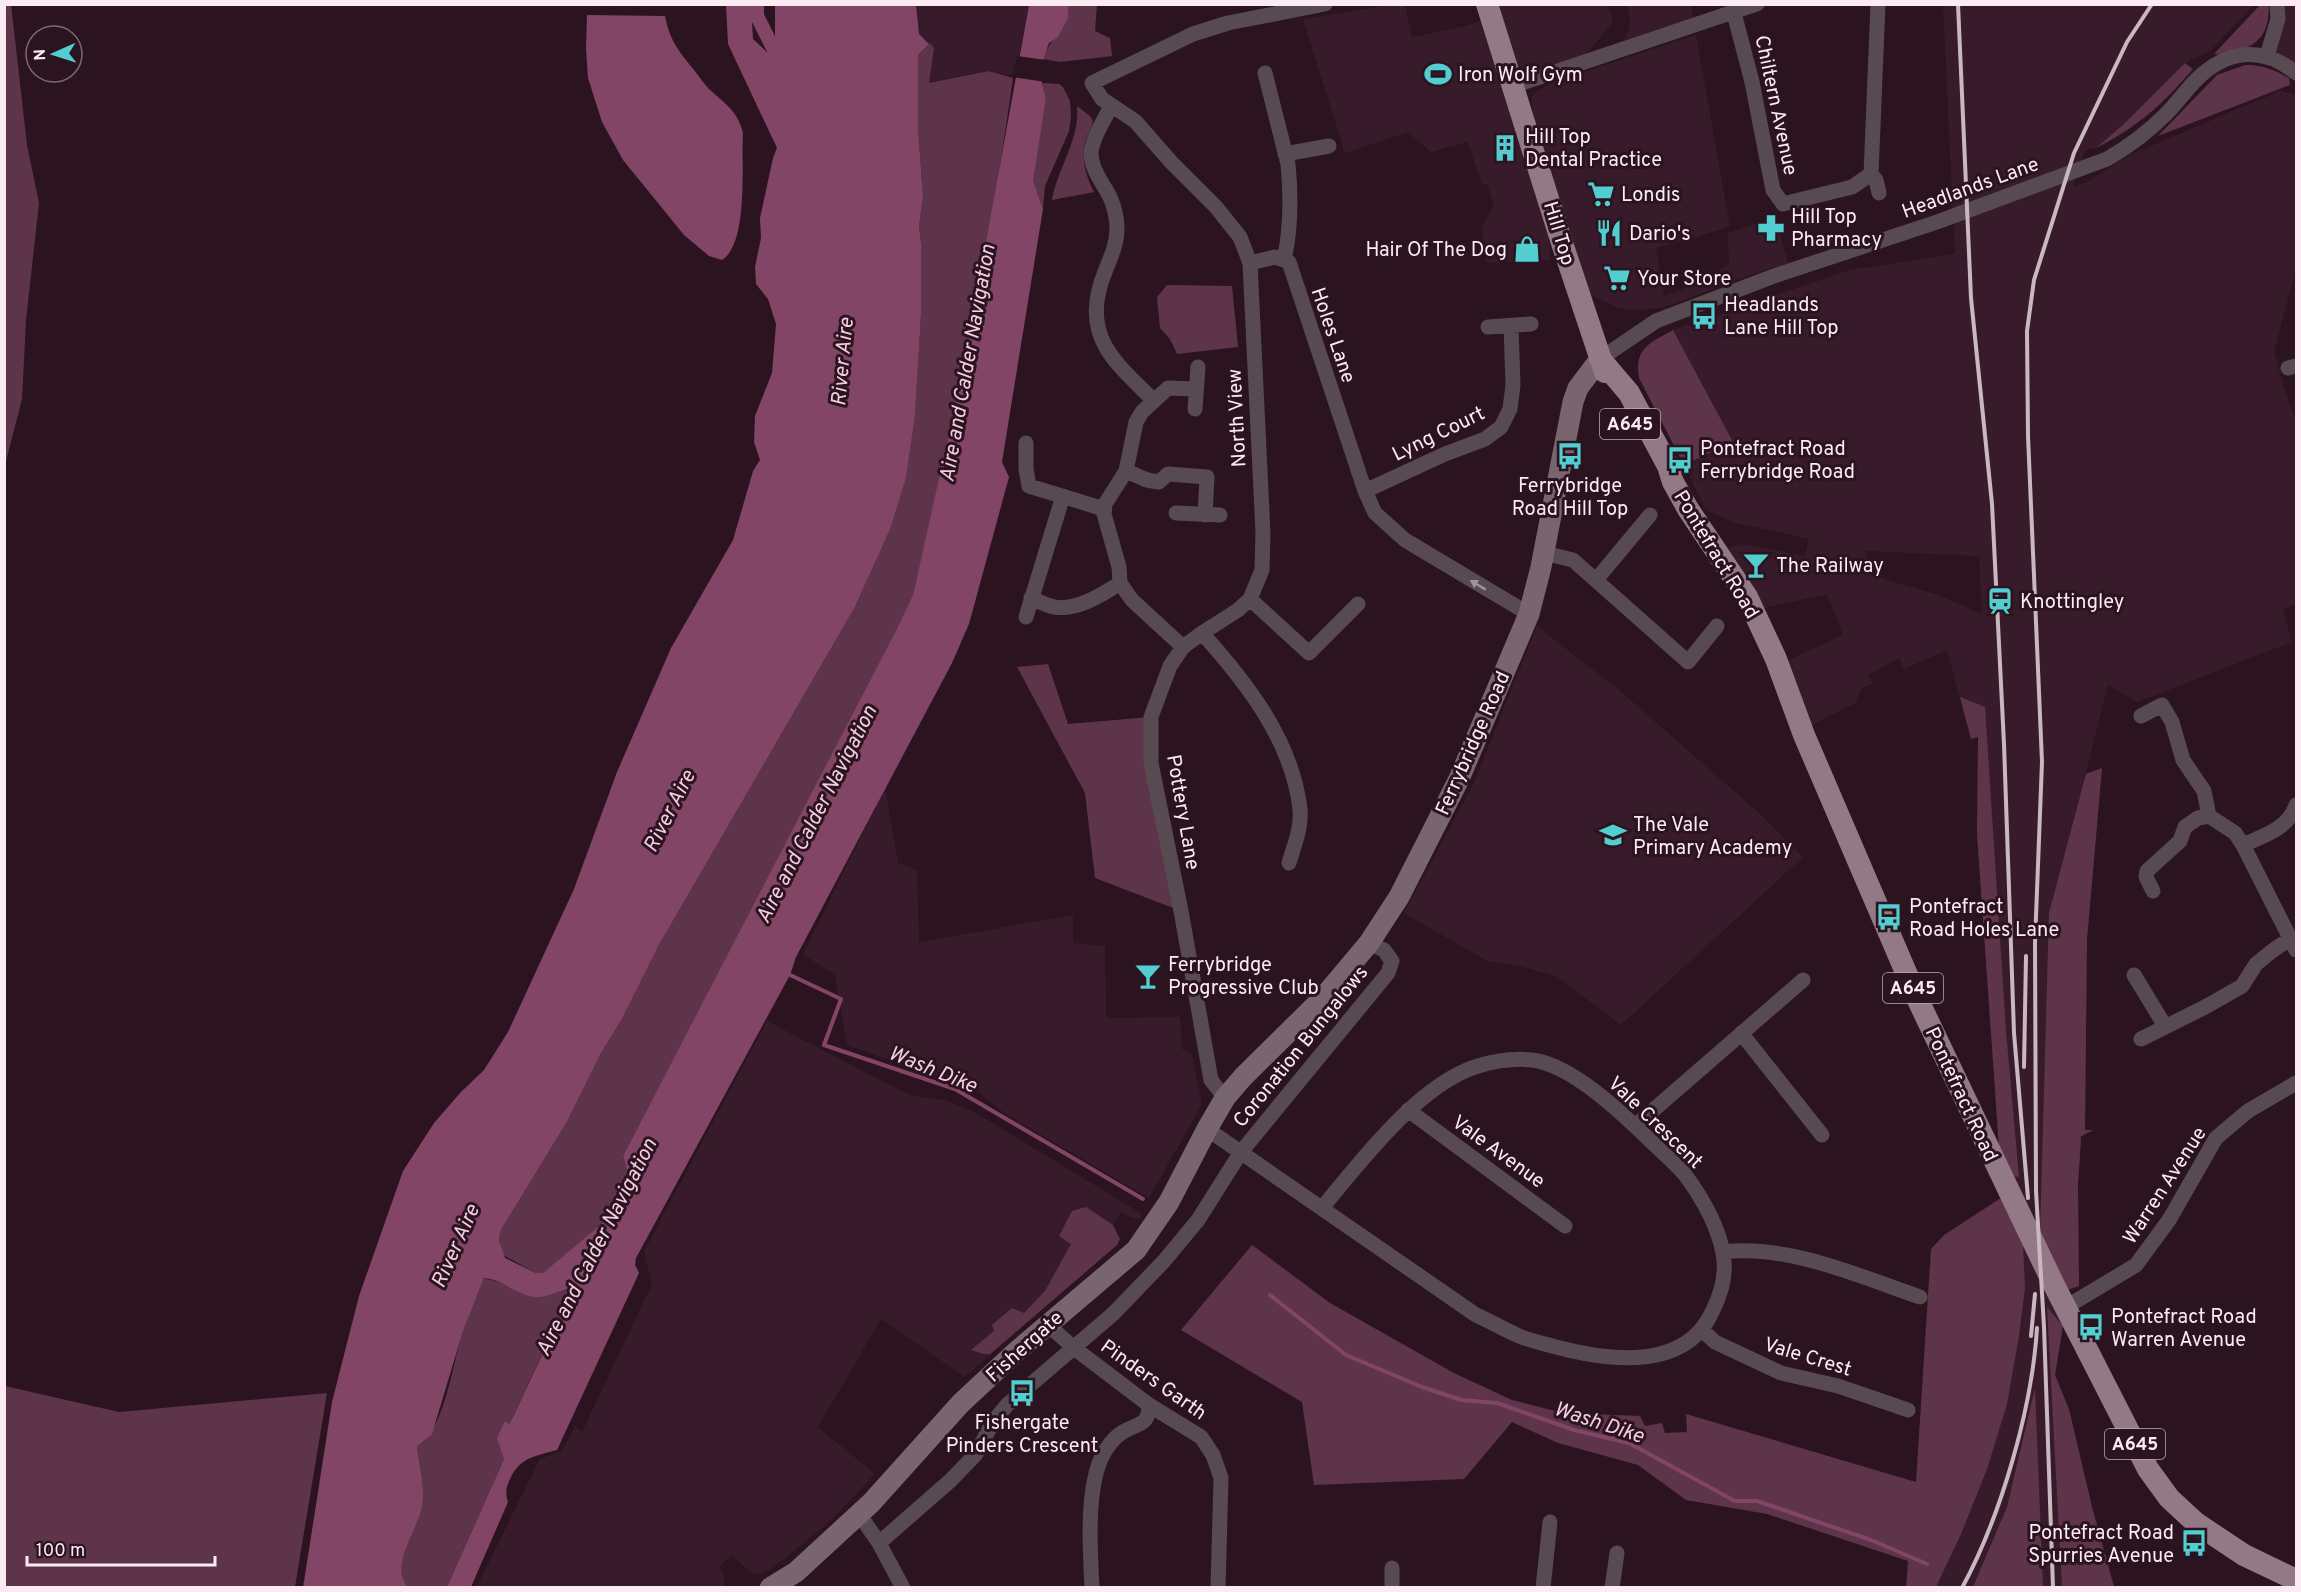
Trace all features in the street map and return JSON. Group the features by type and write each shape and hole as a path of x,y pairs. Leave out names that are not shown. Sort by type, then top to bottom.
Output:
{"main road":[{"name":"Hill Top","path":"1487,4 1600,359"},
{"name":"Pontefract Road","path":"1600,359 1629,393 1688,509 1747,597 1776,658 1804,735 1927,1019 2015,1206 2148,1469 2169,1498 2196,1523 2244,1555 2296,1580"},
{"name":"Ferrybridge Road","path":"1243,1077 1322,999 1369,943 1399,897 1459,779 1528,614 1544,553 1573,402 1578,388 1600,359"},
{"name":"Fishergate","path":"770,1587 796,1572 859,1514 962,1403 1136,1250 1169,1202 1206,1129 1225,1098 1243,1077"}],"street":[{"path":"1265,73 1285,154 1289,186 1288,241 1284,260 1275,257 1250,263 1240,237 1216,207 1172,164 1135,121 1102,99 1092,83 1193,34 1228,23 1325,4"},
{"path":"1514,86 1758,4"},
{"path":"1878,4 1871,172 1879,193"},
{"path":"2277,4 2278,19 2267,56 2296,74"},
{"name":"Chiltern Avenue","path":"1734,13 1752,82 1773,190 1783,204 1852,187 1871,172"},
{"name":"Headlands Lane","path":"1600,359 1656,321 1774,276 1937,222 2101,162 2121,151 2148,130 2206,71 2223,60 2250,54 2267,56"},
{"path":"1111,106 1091,148 1092,159 1101,183 1111,199 1117,228 1115,245 1098,290 1098,330 1108,353 1154,401"},
{"path":"1285,154 1329,146"},
{"name":"Holes Lane","path":"1284,260 1289,262 1370,505 1405,540 1528,614"},
{"name":"North View","path":"1250,263 1263,533 1262,570"},
{"path":"1488,327 1531,324"},
{"name":"Lyng Court","path":"1365,491 1445,454 1485,439 1500,427 1510,409 1513,385 1511,326"},
{"path":"1194,409 1198,367"},
{"path":"1183,647 1132,600 1120,583 1119,567 1104,509 1126,471 1136,422 1142,412 1168,388 1196,389"},
{"path":"1026,443 1026,469 1029,486 1104,509"},
{"path":"1126,471 1147,480 1159,482 1168,474 1207,477 1213,515 1176,513"},
{"path":"1026,617 1063,496"},
{"path":"1596,580 1650,516"},
{"path":"1544,553 1573,560 1688,662 1717,626"},
{"name":"Pottery Lane","path":"1225,1098 1212,1080 1151,763 1151,717 1170,666 1183,647 1238,610 1250,599 1262,570"},
{"path":"1031,598 1053,607 1074,606 1105,593 1120,583"},
{"path":"1250,599 1309,653 1358,604"},
{"path":"1202,633 1239,675 1256,699 1282,749 1294,780 1300,809 1296,840 1289,863"},
{"path":"2141,716 2162,705 2172,722 2183,760 2204,790 2209,816"},
{"path":"2243,844 2279,829 2293,817 2296,805"},
{"path":"2141,1039 2242,986 2256,964 2272,951 2293,945 2243,844 2235,833 2209,816 2199,818 2185,827 2180,841 2147,872 2146,877 2152,891"},
{"name":"Coronation Bungalows","path":"1241,1152 1388,973 1392,961 1384,950 1369,943"},
{"path":"2134,975 2165,1026"},
{"path":"1635,1126 1803,980"},
{"path":"1741,1033 1822,1135"},
{"name":"Vale Crescent","path":"1206,1129 1476,1315 1519,1336 1598,1357 1628,1359 1657,1356 1678,1348 1702,1330 1722,1292 1725,1266 1723,1252 1708,1212 1685,1175 1596,1092 1563,1071 1533,1060 1506,1060 1477,1066 1450,1078 1408,1110 1364,1157 1322,1208"},
{"name":"Warren Avenue","path":"2066,1307 2136,1265 2169,1220 2216,1138 2248,1111 2296,1083"},
{"name":"Vale Avenue","path":"1408,1110 1565,1226"},
{"name":"Fishergate","path":"879,1543 951,1480 976,1454 993,1422 1007,1405 1114,1312 1164,1261 1198,1220 1241,1152"},
{"path":"1723,1252 1744,1249 1769,1251 1836,1268 1920,1297"},
{"name":"Pinders Garth","path":"1048,1325 1074,1348 1149,1405 1201,1437 1213,1455 1221,1478 1218,1587"},
{"name":"Vale Crest","path":"1702,1330 1715,1342 1781,1373 1838,1386 1908,1410"},
{"path":"1092,1587 1093,1484 1098,1464 1108,1447 1123,1432 1145,1422 1149,1413 1149,1405"},
{"path":"1135,1426 1179,1424"},
{"path":"859,1514 879,1543 903,1587"},
{"path":"1543,1587 1550,1522"},
{"path":"1612,1587 1617,1553"},
{"path":"1392,1568 1392,1587"}],"shaded area":[{"path":"11,4 27,145 39,203 26,320 22,399 5,465 4,5"},
{"path":"916,5 1029,5 1015,76 989,71 928,83 929,44 919,34"},
{"path":"1069,5 1097,5 1095,31 1110,38 1112,56 1060,62 1043,59 1049,45 1063,27"},
{"path":"1390,5 1405,5 1412,37 1481,21 1548,236 1551,260 1486,263 1482,226 1494,205 1487,184 1482,185 1468,142 1431,152 1408,132 1345,153 1303,19"},
{"path":"1497,5 1608,5 1613,22 1585,56 1531,72 1516,65"},
{"path":"1627,5 1691,5 1693,18 1624,40 1629,30 1630,19"},
{"path":"1943,5 2254,5 2211,50 2185,63 2125,123 2096,148 2085,150 2073,187 2087,182 2130,155 2280,91 2296,95 2296,268 2274,352 2290,407 2296,417 2296,604 2283,610 2292,642 2137,702 2108,685 2086,773 2102,768 2087,939 2085,1130 2093,1130 2080,1137 2079,1286 2067,1290 1999,1147 1977,834 1978,737 1971,739 1947,650 1904,669 1899,658 1868,675 1873,683 1862,688 1855,703 1810,726 1784,662 1843,635 1827,594 1760,609 1723,549 1742,544 1805,556 1809,539 1733,522 1706,510 1684,465 1733,442 1673,330 1850,270 1955,254","holes":["1866,551 1979,556 1982,614 1938,595 1867,574"]},
{"path":"2260,5 2269,5 2269,15 2265,30 2256,42 2226,54 2214,54"},
{"path":"2277,5 2296,5 2296,64 2269,49"},
{"path":"1696,35 1730,227 1656,248 1664,296 1698,283 1729,264 1728,233 1775,217 1788,263 1662,308 1636,310 1619,308 1589,294 1533,113 1532,97 1551,83"},
{"path":"930,43 934,48 929,83 989,71 1013,78 993,208 969,338 913,595 900,628 623,1156 630,1181 611,1216 551,1267 543,1273 536,1273 503,1255 499,1240 501,1230 567,1122 659,945 855,607 876,560 906,478 915,413 921,314 919,226 923,197 918,127 918,55"},
{"path":"2185,63 2193,69 2160,104 2137,123 2096,148 2125,123"},
{"path":"2245,65 2278,72 2289,78 2290,85 2158,136 2217,75"},
{"path":"1042,83 1059,84 1063,87 1070,101 1071,118 1069,131 1045,186 1043,209 1032,181 1046,98"},
{"path":"1077,106 1093,121 1084,146 1084,160 1086,173 1094,192 1052,200 1072,142"},
{"path":"1167,285 1232,286 1238,347 1177,354 1170,339 1160,328 1157,297"},
{"path":"1673,330 1733,442 1684,465 1639,378 1638,368 1641,353 1651,343"},
{"name":"The Vale Primary Academy","path":"1537,626 1619,690 1759,813 1803,857 1621,1025 1556,976 1487,961 1404,913 1473,785"},
{"path":"1048,664 1068,724 1151,717 1181,911 1095,878 1085,793 1017,667"},
{"path":"1960,697 1985,707 2006,1031 2019,1177 2014,1176 1999,1147 1977,834 1978,737 1971,739"},
{"path":"2102,768 2087,939 2085,1130 2093,1130 2080,1137 2079,1286 2067,1290 2040,1233 2049,913 2086,774"},
{"path":"885,788 898,863 917,870 919,942 1073,915 1073,943 1105,946 1106,1018 1180,1017 1182,1049 1192,1055 1202,1104 1149,1198 1004,1113 979,1092 847,1045 835,975 803,954"},
{"path":"767,1021 907,1094 946,1100 978,1114 1142,1214 1141,1218 1132,1218 1121,1212 1113,1225 1120,1239 1117,1245 965,1377 881,1319 818,1427 875,1474 826,1525 769,1571 760,1574 752,1573 731,1555 720,1567 725,1580 724,1587 476,1588 540,1459 562,1451 575,1426 582,1432 652,1284 644,1251"},
{"path":"2001,1198 2063,1326 2055,1375 2069,1409 2092,1507 2115,1587 1906,1588"},
{"path":"2001,1198 2023,1244 2025,1288 2019,1336 2007,1404 1987,1469 1961,1534 1936,1587 1906,1587 1908,1561 1767,1514 1686,1500 1638,1465 1558,1443 1512,1422 1464,1479 1314,1485 1302,1402 1181,1330 1252,1245 1330,1303 1454,1373 1512,1400 1563,1413 1640,1416 1645,1426 1662,1423 1665,1433 1687,1432 1686,1414 1916,1482 1931,1249 1944,1235"},
{"path":"1086,1207 1113,1225 1120,1239 1117,1245 990,1354 971,1350 994,1331 992,1325 1012,1308 1024,1313 1045,1291 1071,1244 1059,1236 1072,1211"},
{"path":"484,1278 545,1296 567,1289 571,1292 509,1425 505,1421 504,1459 447,1587 408,1587 402,1578 401,1567 407,1544 418,1520 423,1498 417,1447 435,1426 441,1411 463,1331"},
{"path":"2047,1307 2063,1326 2055,1375 2069,1409 2114,1587 2062,1587"},
{"path":"5,1386 119,1412 327,1393 295,1587 5,1587"},
{"path":"2035,1388 2043,1587 1973,1587 2007,1507"}],"water":[{"path":"726,5 751,5 753,39 768,53 775,52 775,5 916,5 919,34 929,44 918,55 918,127 923,197 919,226 921,315 915,416 906,478 890,529 855,607 659,945 567,1122 501,1230 499,1240 505,1258 536,1273 543,1273 611,1216 630,1181 623,1156 913,595 961,380 1029,5 1069,5 1068,18 1058,37 1049,43 1044,57 1042,83 1046,98 1033,181 1043,209 1002,462 1009,477 969,624 952,663 796,957 790,975 636,1258 635,1265 639,1273 557,1450 524,1462 510,1479 506,1490 508,1502 471,1587 447,1587 504,1459 497,1438 505,1421 509,1424 512,1419 571,1293 567,1289 547,1296 534,1297 497,1281 484,1278 463,1331 432,1434 417,1447 423,1499 401,1567 408,1587 303,1588 332,1402 359,1296 403,1171 434,1123 484,1070 508,1032 574,889 617,772 671,648 733,540 753,471 760,460 754,442 755,416 772,373 776,324 768,299 756,284 755,267 761,238 760,218 777,148 728,44"},
{"path":"587,15 665,16 669,32 679,51 707,87 730,108 738,119 743,133 740,220 731,251 722,260 709,256 684,235 623,160 602,122 588,78"}],"pier":[{"path":"1017,56 1046,60 1045,82 1012,77"}],"waterway":[{"path":"757,4 757,16 775,52"},
{"name":"Wash Dike","path":"788,974 841,999 824,1045 955,1089 1143,1199"},
{"name":"Wash Dike","path":"1270,1295 1346,1355 1422,1387 1461,1400 1497,1403 1574,1430 1629,1443 1735,1501 1757,1501 1871,1540 1927,1564"}],"railway":[{"path":"1958,4 1971,298 1992,504 2004,744 2014,1033 2028,1198"},
{"path":"2053,1588 2044,1327 2036,1191 2035,942 2042,762 2028,436 2027,331 2034,280 2074,153 2127,42 2152,4"},
{"path":"2024,1067 2026,956"},
{"path":"2031,1336 2035,1294"},
{"path":"1962,1588 2002,1495 2012,1461 2029,1393 2037,1328"}],"place":[{"name":"Iron Wolf Gym","path":"1438,74"},
{"name":"Hill Top Dental Practice","path":"1505,148"},
{"name":"Londis","path":"1601,194"},
{"name":"Hill Top Pharmacy","path":"1771,228"},
{"name":"Dario's","path":"1609,233"},
{"name":"Hair Of The Dog","path":"1527,249"},
{"name":"Your Store","path":"1617,278"},
{"name":"Headlands Lane Hill Top","path":"1704,316"},
{"name":"Ferrybridge Road Hill Top","path":"1570,456"},
{"name":"Pontefract Road Ferrybridge Road","path":"1680,460"},
{"name":"The Railway","path":"1756,565"},
{"name":"Knottingley","path":"2000,601"},
{"name":"The Vale Primary Academy","path":"1613,835"},
{"name":"Pontefract Road Holes Lane","path":"1889,917"},
{"name":"Ferrybridge Progressive Club","path":"1148,976"},
{"name":"Pontefract Road Warren Avenue","path":"2091,1327"},
{"name":"Fishergate Pinders Crescent","path":"1022,1393"},
{"name":"Pontefract Road Spurries Avenue","path":"2194,1543"}],"water label":[{"name":"River Aire","path":"842,362"},
{"name":"Aire and Calder Navigation","path":"967,363"},
{"name":"River Aire","path":"669,811"},
{"name":"Aire and Calder Navigation","path":"816,814"},
{"name":"River Aire","path":"455,1246"},
{"name":"Aire and Calder Navigation","path":"596,1247"}]}
